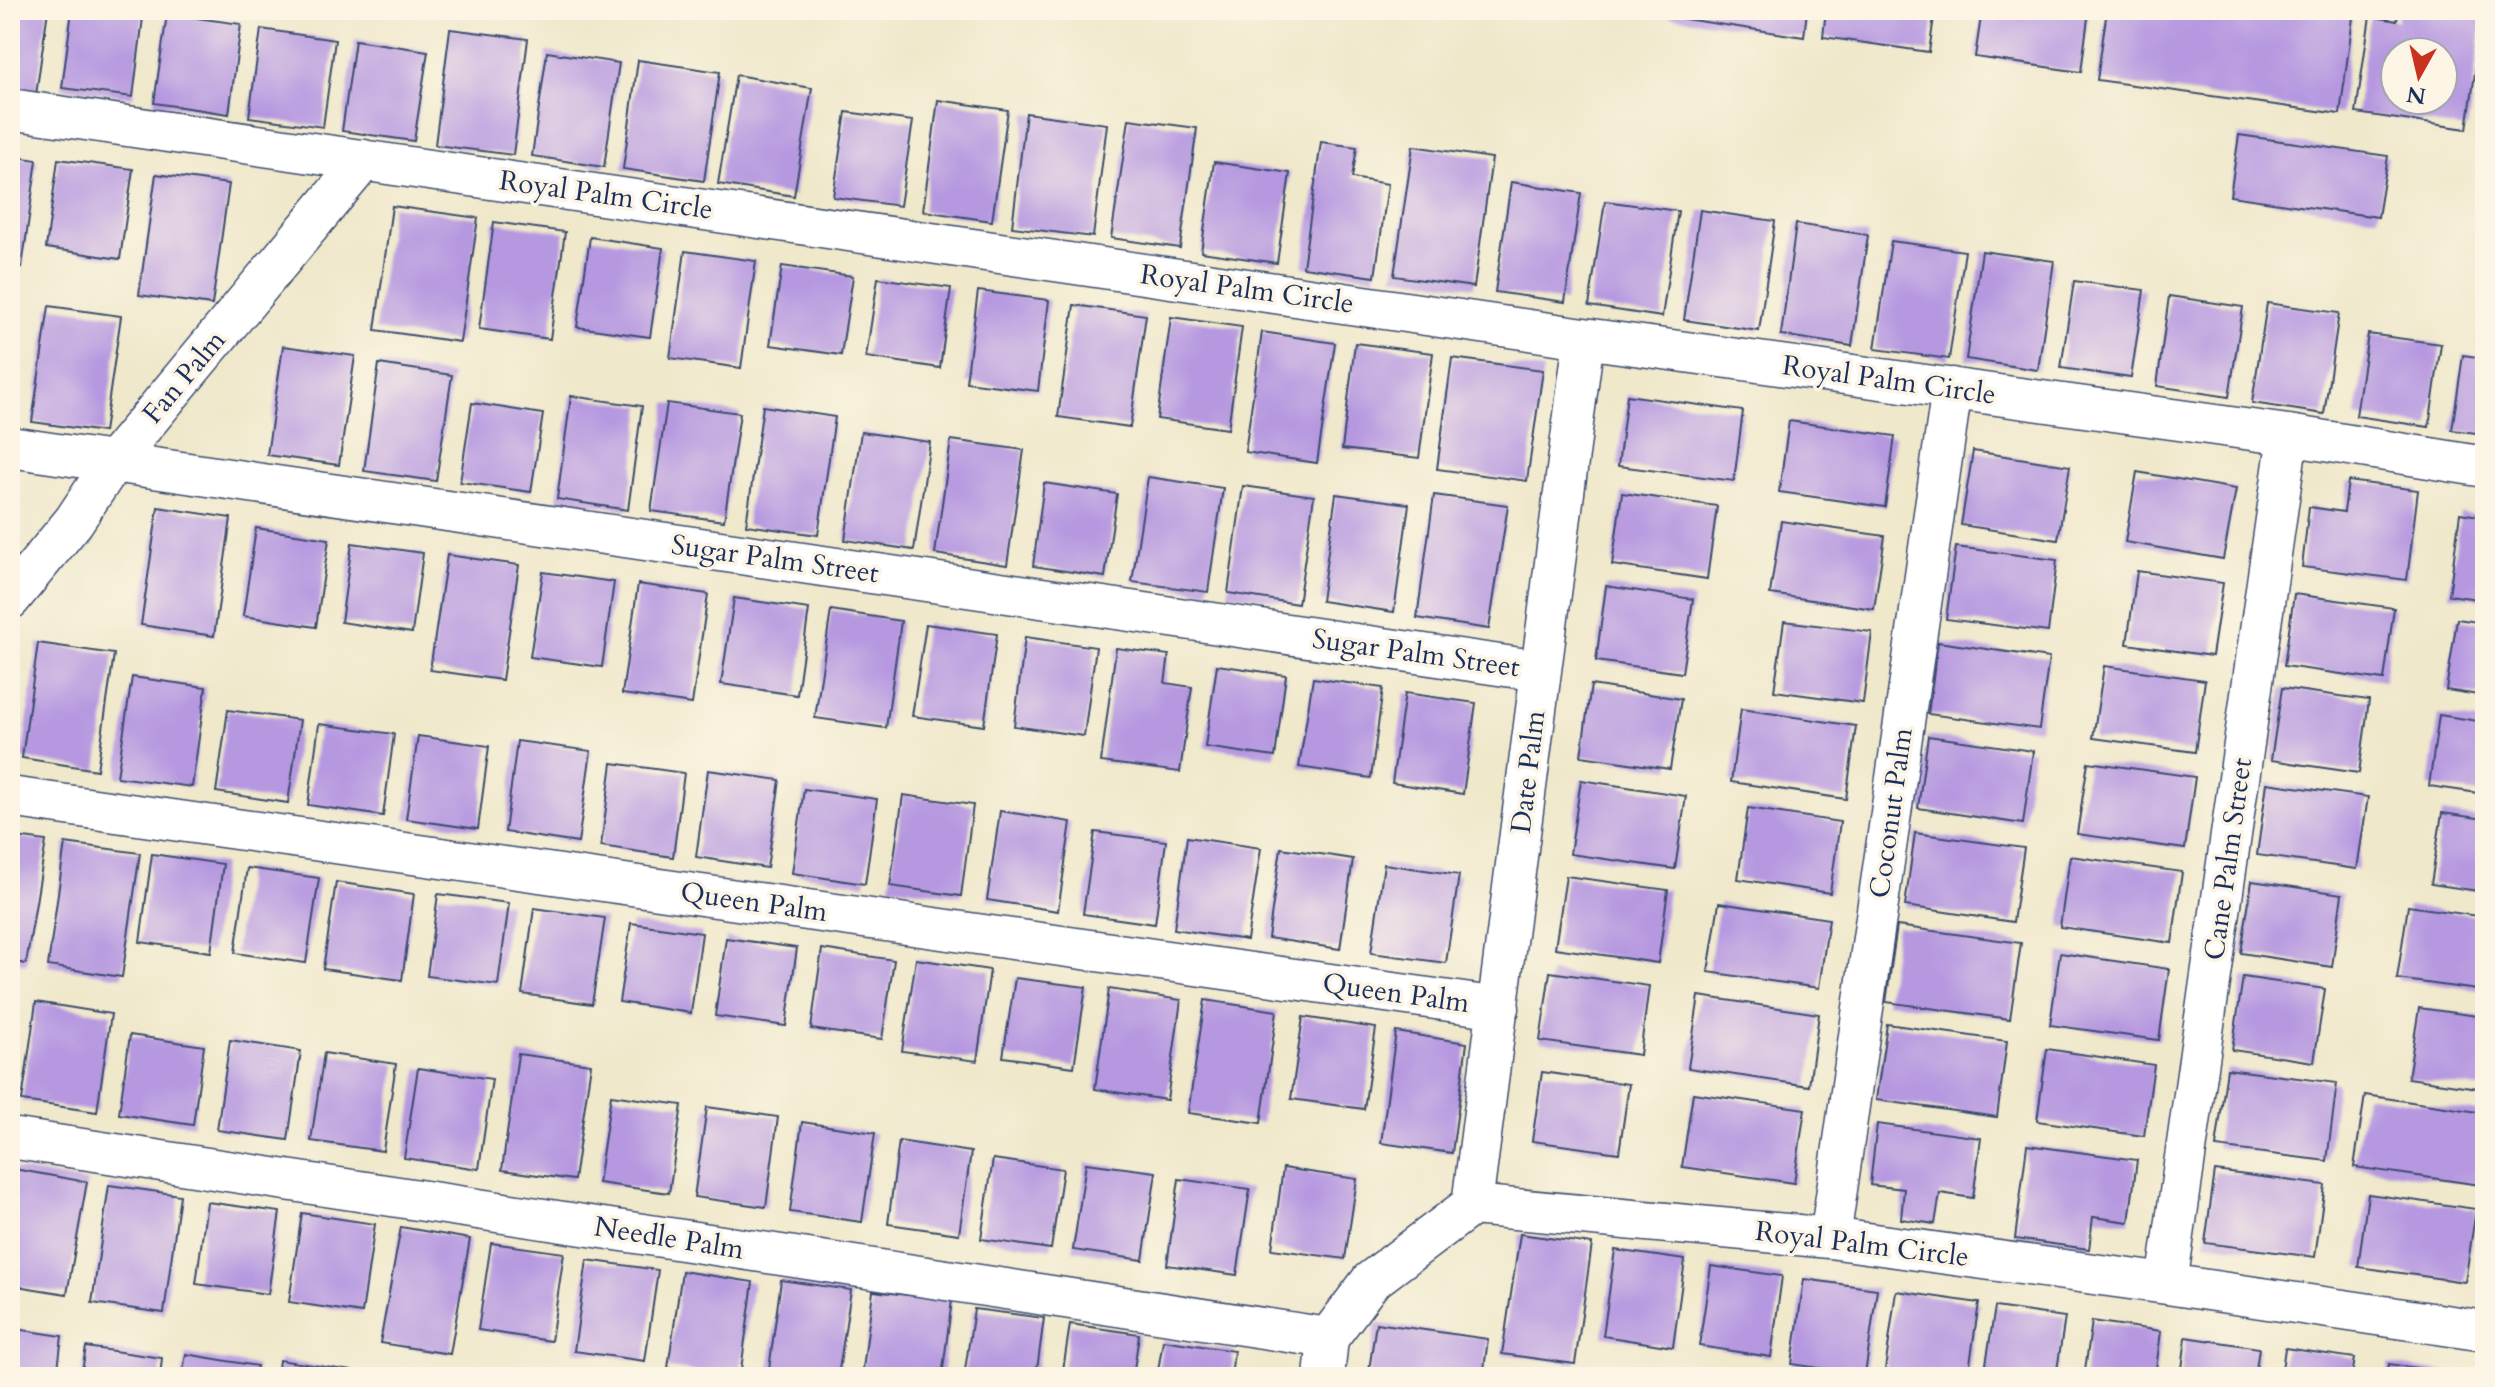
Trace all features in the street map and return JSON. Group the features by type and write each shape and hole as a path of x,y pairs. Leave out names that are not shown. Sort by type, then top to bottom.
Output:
{"street":[{"name":"Royal Palm Circle","path":"10,109 1584,338 2288,435 2485,467"},
{"name":"Fan Palm","path":"10,599 74,521 113,462 364,160"},
{"name":"Date Palm","path":"1472,1205 1584,338"},
{"name":"Coconut Palm","path":"1830,1238 1952,388"},
{"name":"Cane Palm Street","path":"2167,1284 2288,435"},
{"name":"Sugar Palm Street","path":"10,447 1540,671"},
{"name":"Queen Palm","path":"10,797 1499,1008"},
{"name":"Needle Palm","path":"10,1138 1326,1358"},
{"name":"Royal Palm Circle","path":"1472,1205 1830,1238 2485,1331"},
{"path":"1326,1358 1371,1281 1472,1205"}],"building":[{"path":"10,10 48,10 36,95 10,91"},
{"path":"72,10 144,10 133,97 62,88"},
{"path":"1626,10 1807,10 1804,37"},
{"path":"1826,10 1935,10 1929,52 1823,37"},
{"path":"1982,10 2089,10 2081,72 1975,57"},
{"path":"2107,10 2354,10 2340,114 2097,80"},
{"path":"2399,10 2484,10 2467,129 2356,113 2370,16 2397,21"},
{"path":"167,14 241,24 229,114 154,103"},
{"path":"261,29 335,40 323,127 249,117"},
{"path":"450,29 528,39 513,155 435,145"},
{"path":"355,40 428,51 414,141 342,131"},
{"path":"547,52 619,63 604,167 532,156"},
{"path":"638,60 720,72 704,181 623,169"},
{"path":"736,75 812,88 794,196 718,184"},
{"path":"938,100 1008,110 992,221 923,211"},
{"path":"846,112 913,121 900,206 833,197"},
{"path":"1026,113 1107,124 1093,237 1012,227"},
{"path":"1129,119 1197,128 1180,248 1111,238"},
{"path":"2239,135 2388,156 2378,217 2230,196"},
{"path":"1321,142 1357,147 1352,178 1388,184 1375,277 1303,267"},
{"path":"1413,146 1492,158 1474,287 1394,276"},
{"path":"10,156 37,160 22,267 10,265"},
{"path":"58,159 133,169 120,259 46,248"},
{"path":"1214,162 1290,173 1277,263 1201,252"},
{"path":"156,174 229,184 212,305 139,295"},
{"path":"1511,182 1581,193 1565,302 1495,292"},
{"path":"1605,201 1678,211 1662,317 1589,306"},
{"path":"392,206 478,218 460,342 375,330"},
{"path":"1700,210 1775,221 1759,331 1684,320"},
{"path":"494,222 565,232 550,339 479,329"},
{"path":"1796,224 1868,235 1852,346 1781,335"},
{"path":"590,237 663,248 650,337 577,327"},
{"path":"1891,241 1965,251 1949,359 1875,349"},
{"path":"685,251 756,261 741,368 670,358"},
{"path":"1982,251 2054,261 2038,370 1966,359"},
{"path":"782,266 853,276 841,355 770,345"},
{"path":"878,278 951,288 940,368 866,357"},
{"path":"2074,281 2144,290 2131,378 2061,368"},
{"path":"978,291 1049,300 1038,391 966,382"},
{"path":"2169,296 2243,307 2229,397 2157,386"},
{"path":"2267,303 2339,313 2324,414 2252,403"},
{"path":"1074,305 1146,315 1130,427 1058,417"},
{"path":"49,306 121,316 104,432 32,422"},
{"path":"1171,317 1242,327 1228,429 1157,419"},
{"path":"10,331 19,333 12,380 10,380"},
{"path":"1262,332 1335,343 1317,463 1245,452"},
{"path":"2368,334 2441,344 2429,427 2356,416"},
{"path":"1355,343 1433,353 1419,458 1342,449"},
{"path":"283,346 355,356 339,465 267,455"},
{"path":"2463,355 2485,358 2485,434 2452,430"},
{"path":"1452,358 1543,370 1527,481 1437,469"},
{"path":"379,364 452,375 436,481 364,471"},
{"path":"1627,395 1743,411 1734,481 1618,466"},
{"path":"571,396 642,406 628,510 557,499"},
{"path":"472,403 543,414 531,492 460,482"},
{"path":"667,403 740,413 724,521 651,511"},
{"path":"763,406 835,417 818,535 746,525"},
{"path":"1789,421 1895,436 1885,507 1779,492"},
{"path":"861,432 930,442 914,550 845,540"},
{"path":"951,440 1024,450 1007,565 935,554"},
{"path":"1973,451 2070,466 2058,540 1961,525"},
{"path":"2137,472 2236,489 2223,559 2125,542"},
{"path":"1148,477 1223,488 1208,592 1132,582"},
{"path":"2348,481 2418,490 2407,580 2302,567 2309,507 2344,512"},
{"path":"1044,483 1117,494 1105,577 1033,566"},
{"path":"1243,486 1314,496 1298,604 1228,593"},
{"path":"1622,493 1717,506 1707,579 1612,565"},
{"path":"1336,494 1409,504 1394,612 1321,601"},
{"path":"1434,495 1508,505 1489,629 1417,618"},
{"path":"158,507 231,518 214,636 141,625"},
{"path":"2460,513 2485,517 2485,600 2449,595"},
{"path":"1781,521 1885,536 1874,609 1770,594"},
{"path":"256,528 329,539 316,627 243,616"},
{"path":"352,543 423,553 412,633 341,622"},
{"path":"1956,547 2057,560 2048,632 1946,619"},
{"path":"447,555 519,565 502,680 430,670"},
{"path":"2137,571 2223,583 2212,656 2127,644"},
{"path":"543,572 614,582 602,667 530,657"},
{"path":"638,584 708,594 692,704 622,694"},
{"path":"1606,586 1693,599 1682,673 1596,661"},
{"path":"2294,594 2394,608 2384,680 2284,666"},
{"path":"734,598 809,609 797,695 721,684"},
{"path":"831,610 901,621 886,728 815,718"},
{"path":"2457,619 2485,623 2485,696 2446,690"},
{"path":"1784,621 1872,632 1863,703 1774,691"},
{"path":"926,624 997,634 984,726 912,716"},
{"path":"1025,637 1096,647 1084,736 1014,726"},
{"path":"1938,642 2049,658 2039,729 1928,714"},
{"path":"38,643 114,654 97,770 22,758"},
{"path":"1116,648 1169,655 1165,683 1192,687 1180,772 1101,762"},
{"path":"1217,665 1286,675 1275,757 1205,747"},
{"path":"2104,666 2205,680 2195,752 2093,738"},
{"path":"132,677 206,687 192,787 117,777"},
{"path":"1313,678 1383,688 1371,778 1299,767"},
{"path":"1591,685 1681,699 1670,769 1581,756"},
{"path":"2282,688 2369,700 2359,773 2271,760"},
{"path":"1405,693 1476,703 1463,794 1392,783"},
{"path":"1741,709 1856,726 1846,799 1731,782"},
{"path":"228,710 300,720 288,803 216,792"},
{"path":"2439,715 2485,722 2485,794 2429,786"},
{"path":"319,724 394,734 383,816 308,805"},
{"path":"418,736 489,746 478,829 406,819"},
{"path":"1928,736 2033,751 2023,824 1918,808"},
{"path":"517,741 591,751 578,843 505,832"},
{"path":"2088,762 2195,777 2185,849 2077,834"},
{"path":"612,763 684,773 673,857 601,846"},
{"path":"708,770 780,780 767,868 696,857"},
{"path":"1581,780 1686,796 1675,869 1570,854"},
{"path":"2267,783 2368,797 2357,869 2257,855"},
{"path":"804,789 877,799 865,884 792,873"},
{"path":"903,795 973,805 961,896 890,886"},
{"path":"1748,808 1840,822 1830,893 1738,879"},
{"path":"1000,811 1071,822 1058,911 987,900"},
{"path":"2442,813 2485,819 2485,892 2431,884"},
{"path":"1095,832 1166,841 1155,924 1083,914"},
{"path":"1915,833 2024,848 2013,922 1905,906"},
{"path":"10,836 46,841 26,964 10,961"},
{"path":"1187,837 1261,848 1247,940 1174,929"},
{"path":"65,843 140,853 122,977 48,966"},
{"path":"1281,848 1353,859 1340,949 1268,938"},
{"path":"152,854 223,864 211,952 140,942"},
{"path":"2070,856 2182,872 2172,943 2060,927"},
{"path":"1384,864 1459,875 1446,963 1371,953"},
{"path":"247,868 319,878 306,963 235,953"},
{"path":"1566,876 1668,890 1658,963 1555,948"},
{"path":"2252,881 2342,894 2332,967 2241,953"},
{"path":"336,882 414,894 402,980 323,969"},
{"path":"438,894 509,903 498,985 427,976"},
{"path":"1719,903 1829,919 1819,988 1708,972"},
{"path":"2408,906 2485,917 2485,991 2397,979"},
{"path":"534,908 605,918 592,1004 522,994"},
{"path":"631,923 702,933 691,1013 619,1002"},
{"path":"1897,926 2021,943 2010,1019 1886,1002"},
{"path":"726,938 797,948 786,1026 715,1016"},
{"path":"822,949 894,960 882,1039 811,1029"},
{"path":"2060,953 2169,969 2159,1040 2050,1025"},
{"path":"916,959 990,970 977,1061 902,1051"},
{"path":"1550,972 1649,986 1640,1055 1540,1041"},
{"path":"2243,977 2325,989 2314,1062 2232,1050"},
{"path":"1015,978 1086,987 1074,1067 1003,1057"},
{"path":"1109,989 1181,1000 1167,1100 1095,1089"},
{"path":"1699,996 1819,1014 1809,1086 1688,1068"},
{"path":"1205,1000 1277,1011 1261,1123 1188,1113"},
{"path":"36,1002 111,1014 97,1112 22,1101"},
{"path":"2419,1008 2485,1017 2485,1089 2408,1078"},
{"path":"1303,1017 1376,1028 1364,1109 1291,1099"},
{"path":"1887,1024 2007,1041 1997,1117 1876,1100"},
{"path":"1396,1032 1467,1043 1452,1153 1381,1143"},
{"path":"130,1035 204,1046 193,1125 119,1114"},
{"path":"230,1040 301,1051 288,1140 217,1130"},
{"path":"2047,1049 2154,1065 2144,1136 2037,1121"},
{"path":"324,1053 396,1064 383,1151 311,1141"},
{"path":"518,1054 591,1064 574,1180 502,1170"},
{"path":"418,1068 492,1079 479,1169 404,1158"},
{"path":"2227,1069 2337,1083 2327,1161 2216,1147"},
{"path":"1542,1072 1629,1084 1619,1153 1532,1141"},
{"path":"1693,1093 1805,1109 1794,1183 1682,1167"},
{"path":"611,1095 682,1105 669,1193 598,1183"},
{"path":"2365,1095 2485,1113 2481,1185 2354,1167"},
{"path":"707,1107 778,1117 766,1207 694,1197"},
{"path":"802,1122 875,1133 862,1222 790,1212"},
{"path":"1877,1124 1981,1138 1973,1198 1940,1193 1935,1224 1901,1219 1904,1189 1870,1185"},
{"path":"899,1141 971,1152 959,1234 888,1224"},
{"path":"2027,1145 2137,1160 2129,1222 2093,1217 2089,1249 2015,1239"},
{"path":"993,1159 1063,1169 1051,1249 981,1239"},
{"path":"1086,1163 1156,1172 1143,1260 1073,1250"},
{"path":"1283,1168 1357,1179 1345,1259 1272,1249"},
{"path":"14,1169 87,1182 67,1294 10,1285 10,1191"},
{"path":"2215,1171 2325,1185 2315,1257 2205,1243"},
{"path":"1179,1179 1250,1189 1237,1275 1167,1265"},
{"path":"109,1185 180,1195 164,1313 92,1303"},
{"path":"2368,1194 2476,1209 2465,1282 2358,1267"},
{"path":"207,1202 280,1212 268,1294 196,1284"},
{"path":"302,1213 375,1224 362,1313 289,1302"},
{"path":"401,1227 470,1239 450,1354 380,1343"},
{"path":"1520,1234 1592,1244 1575,1364 1502,1354"},
{"path":"491,1243 564,1253 551,1341 478,1330"},
{"path":"1615,1250 1685,1260 1673,1347 1603,1336"},
{"path":"587,1260 658,1270 645,1361 574,1351"},
{"path":"1711,1266 1782,1276 1771,1357 1699,1346"},
{"path":"682,1271 753,1282 740,1377 668,1368"},
{"path":"1804,1279 1877,1289 1865,1375 1792,1364"},
{"path":"781,1280 851,1290 838,1377 768,1377"},
{"path":"873,1291 952,1300 942,1377 862,1377"},
{"path":"1896,1291 1979,1303 1968,1377 1884,1377"},
{"path":"1995,1307 2065,1317 2056,1377 1984,1377"},
{"path":"974,1309 1044,1318 1036,1377 964,1377"},
{"path":"2092,1321 2161,1331 2155,1377 2084,1377"},
{"path":"1376,1323 1488,1339 1483,1377 1368,1377"},
{"path":"1070,1324 1139,1334 1133,1377 1062,1377"},
{"path":"10,1328 62,1336 57,1377 10,1377"},
{"path":"2186,1337 2259,1348 2255,1377 2181,1377"},
{"path":"1163,1340 1234,1351 1231,1377 1157,1377"},
{"path":"86,1347 162,1358 160,1377 81,1377"},
{"path":"2285,1348 2355,1358 2352,1377 2281,1377"},
{"path":"186,1354 257,1366 255,1377 182,1377"},
{"path":"279,1360 352,1371 351,1377 277,1377"},
{"path":"2389,1364 2458,1374 2457,1377 2387,1377"}]}
